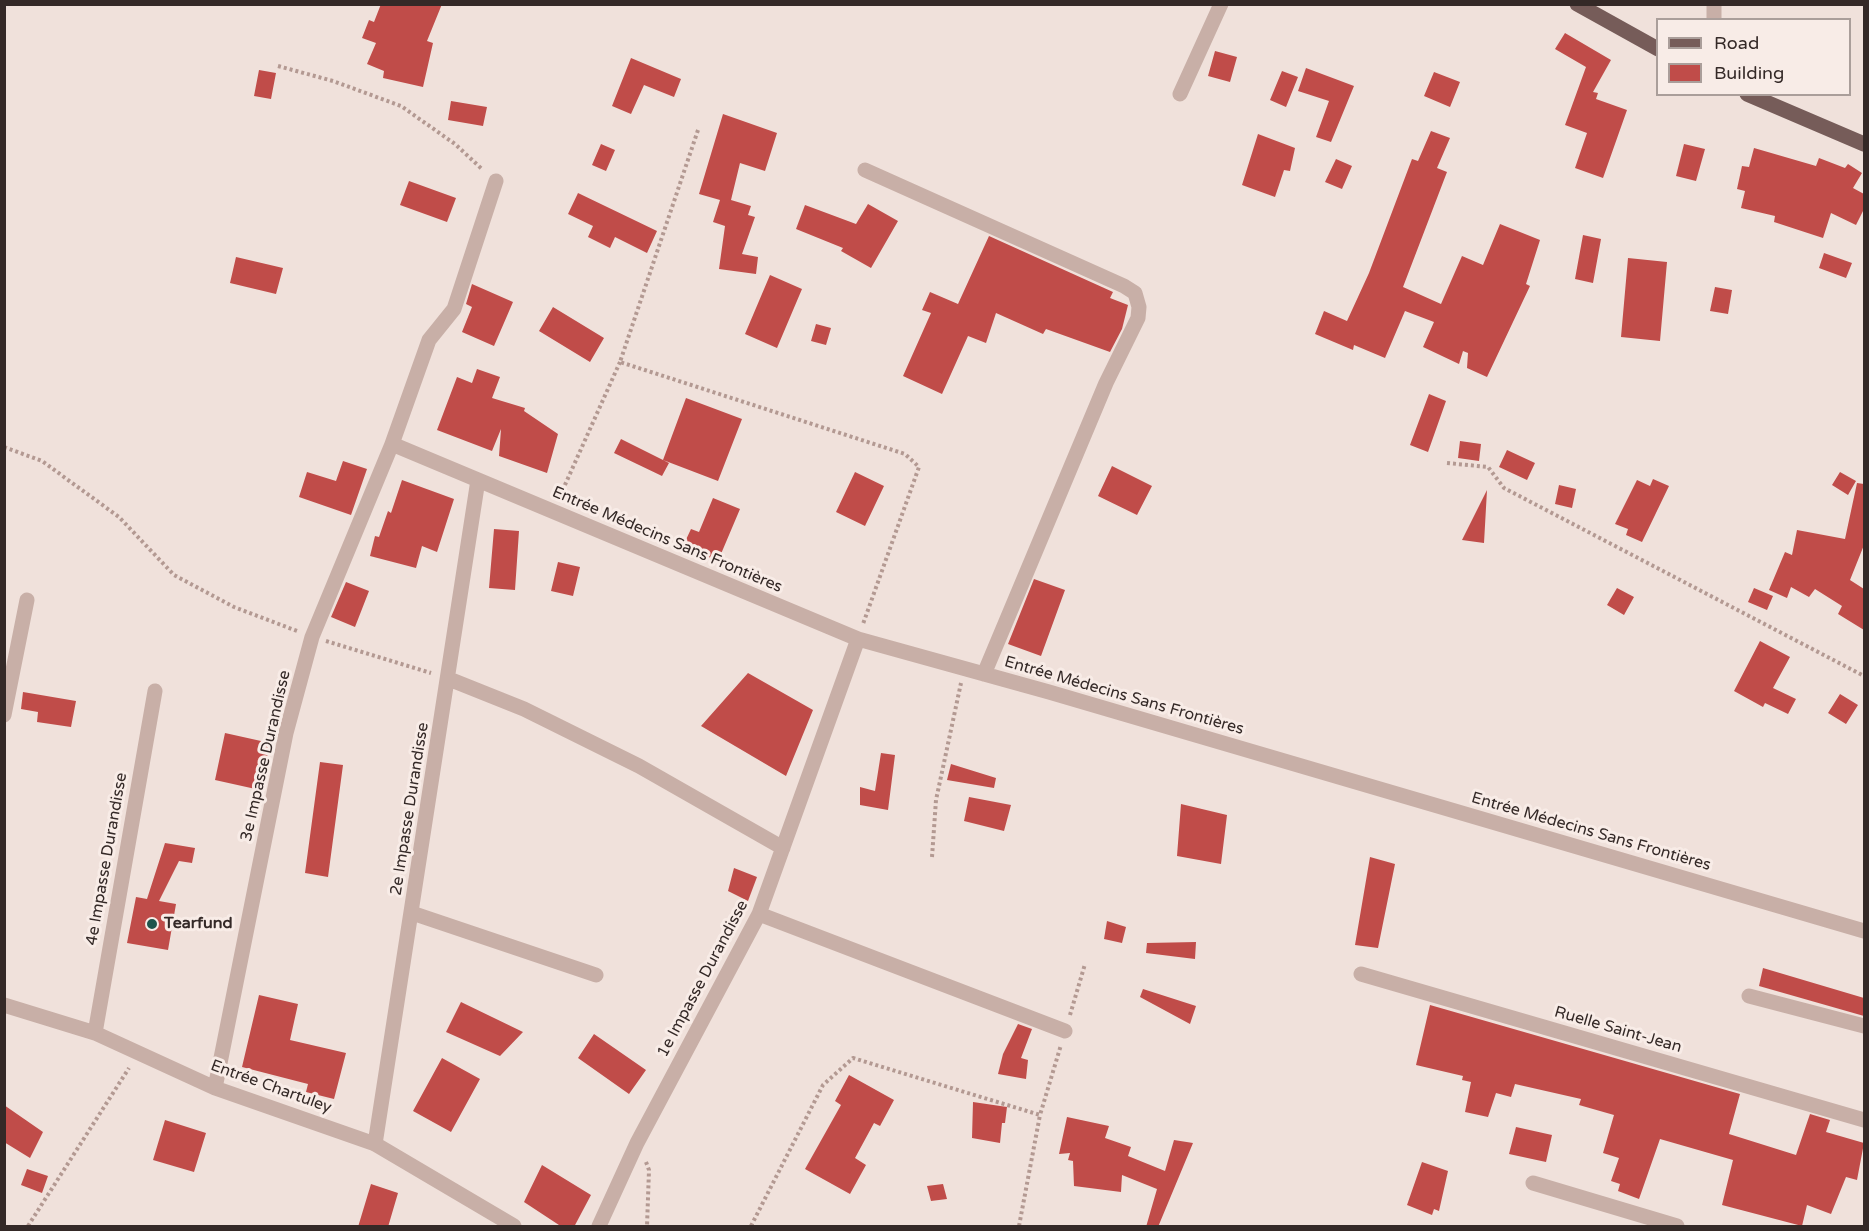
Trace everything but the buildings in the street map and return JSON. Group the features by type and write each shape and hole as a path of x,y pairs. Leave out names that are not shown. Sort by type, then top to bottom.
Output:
{"main road":[{"path":"1577,4 1656,48"},
{"path":"1752,96 1864,144"}],"street":[{"path":"1180,93 1221,4"},
{"path":"865,170 1124,286 1135,293 1139,307 1138,318 1106,382 984,674"},
{"name":"3e Impasse Durandisse","path":"215,1088 286,733 312,637 392,444 429,340 454,309 496,182"},
{"name":"Entrée Médecins Sans Frontières","path":"392,444 858,639 1864,931"},
{"name":"2e Impasse Durandisse","path":"375,1144 449,679 478,480"},
{"path":"4,715 27,600"},
{"name":"1e Impasse Durandisse","path":"599,1227 637,1143 759,914 858,639"},
{"path":"449,679 524,709 639,766 783,848"},
{"name":"4e Impasse Durandisse","path":"95,1033 155,691"},
{"path":"412,913 596,975"},
{"path":"759,914 1065,1031"},
{"name":"Ruelle Saint-Jean","path":"1361,974 1864,1119"},
{"path":"1749,996 1864,1026"},
{"name":"Entrée Chartuley","path":"4,1005 95,1033 215,1088 375,1144 514,1227"},
{"path":"1533,1183 1677,1227"}],"path":[{"path":"278,66 333,81 401,106 455,144 496,182"},
{"path":"553,512 620,362 699,129"},
{"path":"620,362 905,454 919,467 858,639"},
{"path":"4,447 42,461 119,516 174,575 234,607 312,637 449,679"},
{"path":"1447,463 1488,467 1504,488 1864,676"},
{"path":"932,857 936,800 964,669"},
{"path":"1019,1227 1040,1115 1085,964"},
{"path":"28,1227 123,1075 142,1055"},
{"path":"751,1227 823,1085 853,1058 1040,1115"},
{"path":"637,1143 650,1170 647,1227"}],"place":[{"name":"Tearfund","path":"152,924"}]}
